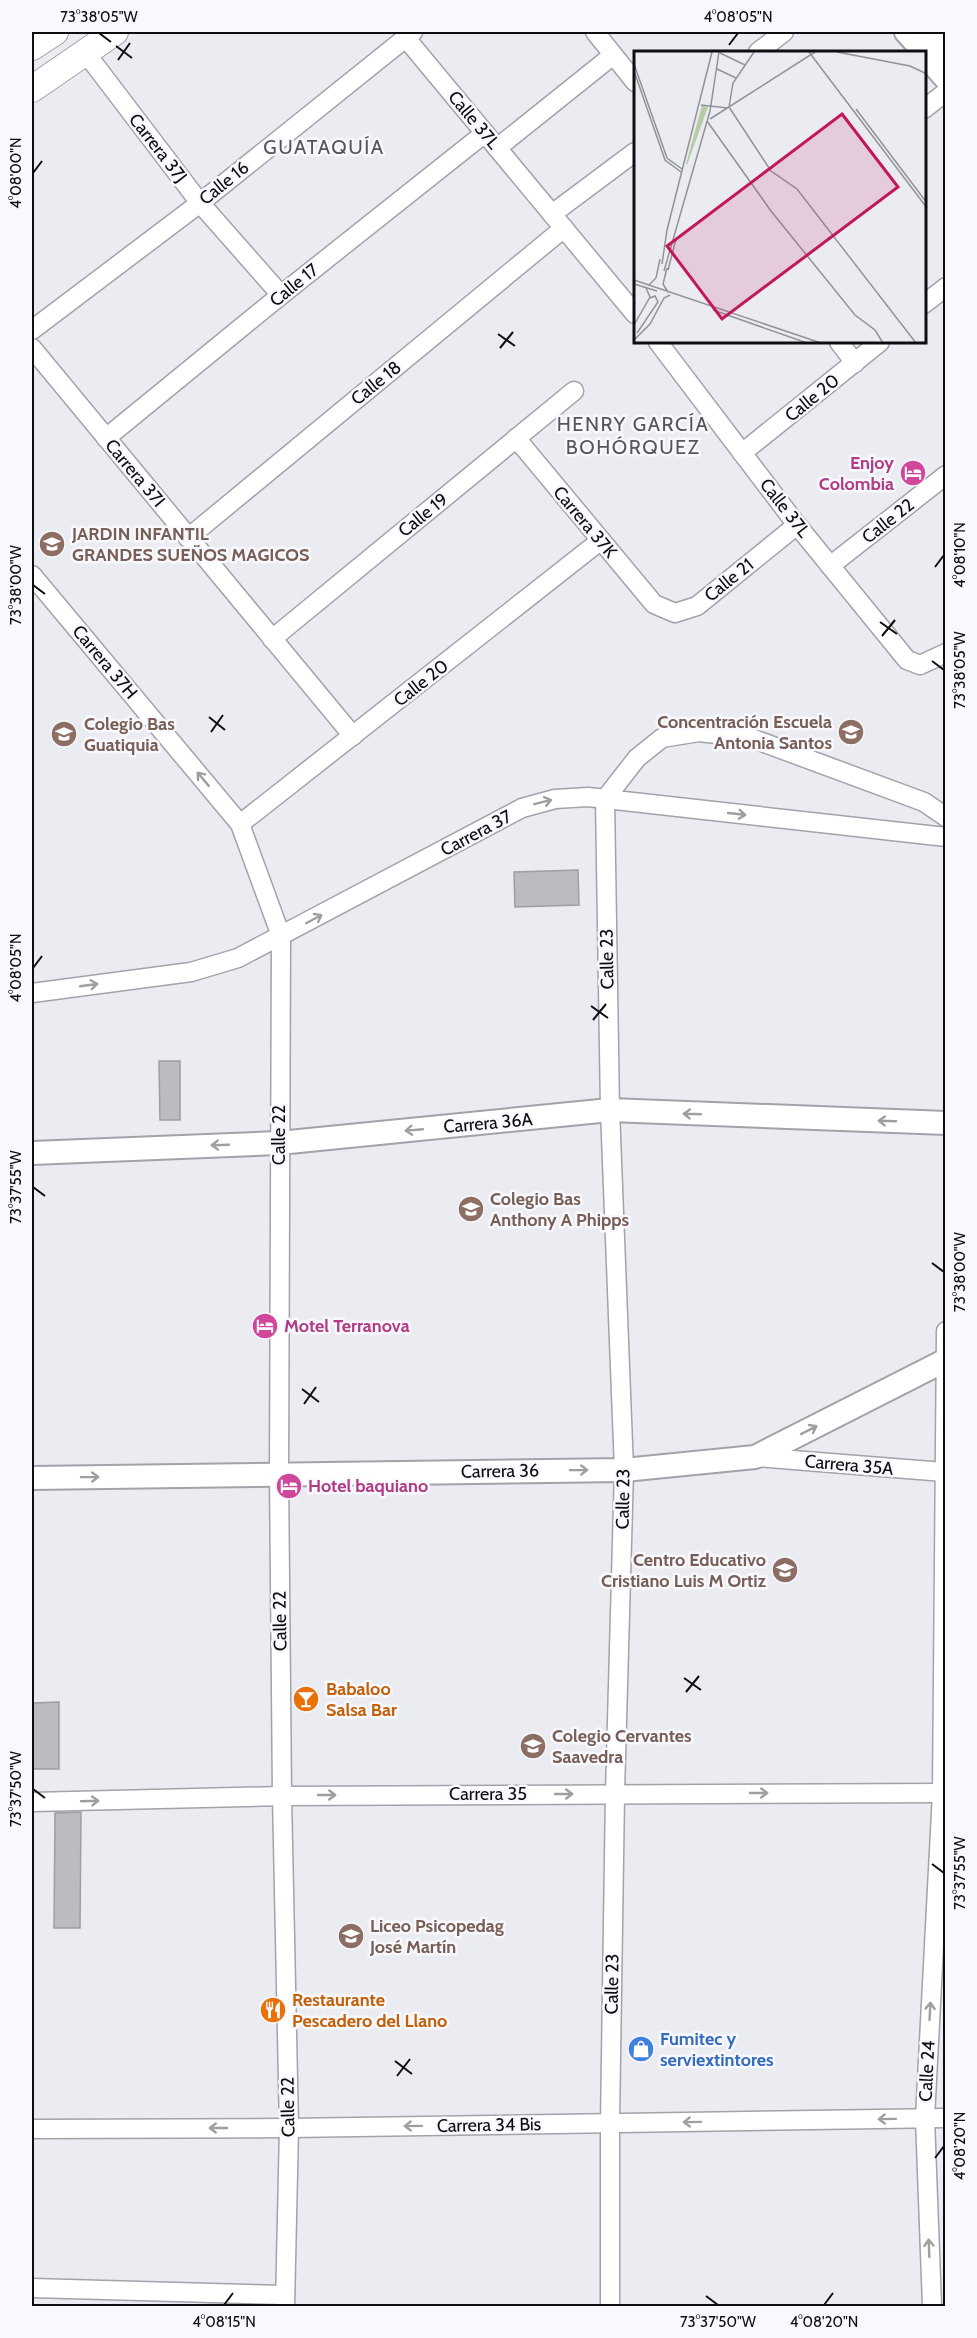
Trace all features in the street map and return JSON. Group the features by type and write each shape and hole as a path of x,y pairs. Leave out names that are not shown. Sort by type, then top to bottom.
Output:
{"highway":[{"path":"935,32 945,44"}],"main road":[{"path":"32,47 55,32"},
{"path":"32,89 115,32"}],"street":[{"path":"595,32 634,81"},
{"path":"759,51 783,32"},
{"path":"906,32 922,51"},
{"name":"Calle 37L","path":"409,34 484,133 634,313"},
{"name":"Calle 16","path":"32,330 200,203 409,34"},
{"name":"Carrera 37J","path":"85,52 200,203 281,295"},
{"path":"926,55 945,79"},
{"path":"497,148 612,56"},
{"path":"926,107 945,92"},
{"name":"Calle 17","path":"106,438 484,133"},
{"name":"Calle 18","path":"188,537 558,221 634,153"},
{"path":"926,302 945,287"},
{"name":"Calle 37L","path":"660,344 797,525 907,660 920,665 945,653"},
{"path":"841,344 855,363"},
{"name":"Calle 20","path":"742,453 878,344"},
{"name":"Carrera 37I","path":"32,348 353,736"},
{"name":"Calle 19","path":"272,639 574,391"},
{"name":"Carrera 37K","path":"516,438 654,604"},
{"name":"Calle 22","path":"830,566 945,475"},
{"name":"Calle 21","path":"654,604 675,613 697,606 797,525"},
{"name":"Calle 20","path":"240,824 600,541"},
{"name":"Carrera 37H","path":"32,575 240,824 281,936"},
{"path":"605,799 637,758 662,738 699,732 751,738 924,802 945,817"},
{"name":"Carrera 37","path":"32,993 191,972 238,958 522,808 571,797 945,837"},
{"name":"Calle 23","path":"605,799 610,1110 624,1470 615,1793 610,2307"},
{"name":"Calle 22","path":"281,936 279,1474 282,1796 289,2128 285,2301"},
{"name":"Carrera 36A","path":"32,1153 279,1143 610,1110 945,1123"},
{"name":"Calle 24","path":"932,2307 925,2118 944,1793 945,1331"},
{"name":"Carrera 36","path":"32,1478 624,1470 755,1457 945,1360"},
{"name":"Carrera 35A","path":"755,1457 944,1472"},
{"name":"Carrera 35","path":"32,1802 282,1796 944,1793"},
{"name":"Carrera 34 Bis","path":"32,2129 289,2128 945,2118"},
{"path":"32,2288 285,2301"}],"building":[{"path":"578,870 579,905 515,907 514,872"},
{"path":"159,1061 180,1061 180,1120 160,1120"},
{"path":"59,1702 59,1769 32,1769 32,1703"},
{"path":"81,1812 80,1928 54,1928 55,1813"}],"place":[{"name":"Enjoy Colombia","path":"913,473"},
{"name":"JARDIN INFANTIL GRANDES SUEÑOS MAGICOS","path":"52,544"},
{"name":"Concentración Escuela Antonia Santos","path":"851,732"},
{"name":"Colegio Bas Guatiquia","path":"64,734"},
{"name":"Colegio Bas Anthony A Phipps","path":"471,1209"},
{"name":"Motel Terranova","path":"265,1326"},
{"name":"Hotel baquiano","path":"289,1486"},
{"name":"Centro Educativo Cristiano Luis M Ortiz","path":"785,1570"},
{"name":"Babaloo Salsa Bar","path":"306,1699"},
{"name":"Colegio Cervantes Saavedra","path":"533,1746"},
{"name":"Liceo Psicopedag José Martín","path":"351,1936"},
{"name":"Restaurante Pescadero del Llano","path":"273,2010"},
{"name":"Fumitec y serviextintores","path":"641,2049"}],"district":[{"name":"GUATAQUÍA","path":"324,147"},
{"name":"HENRY GARCÍA BOHÓRQUEZ","path":"633,436"}]}
